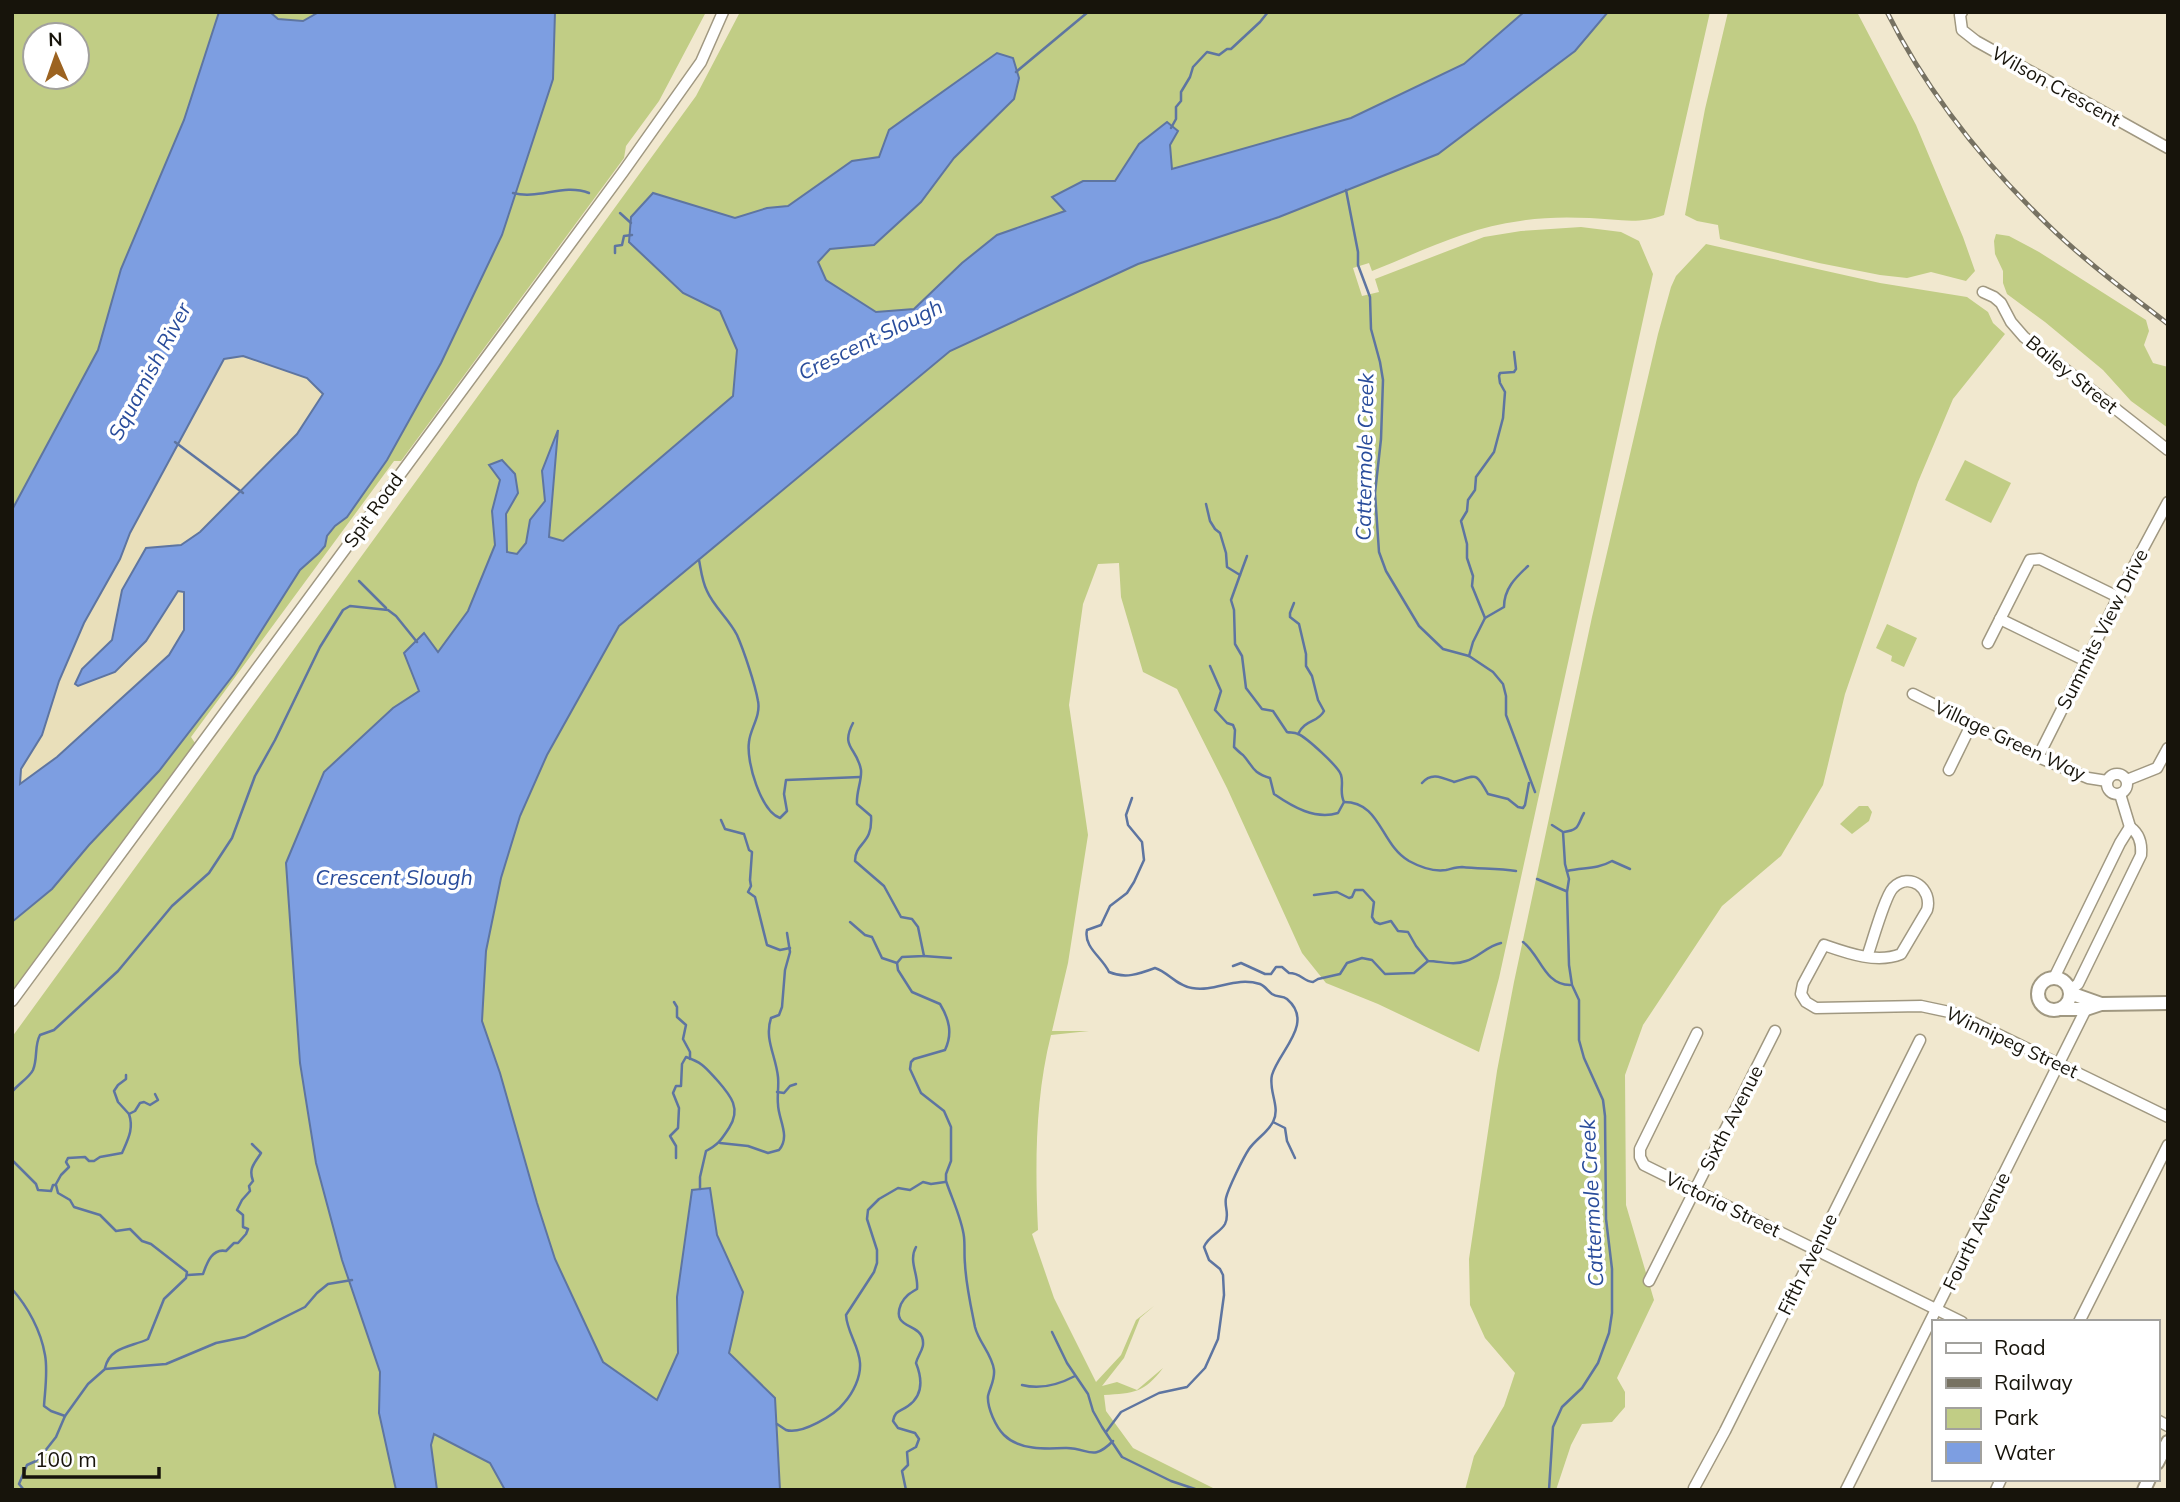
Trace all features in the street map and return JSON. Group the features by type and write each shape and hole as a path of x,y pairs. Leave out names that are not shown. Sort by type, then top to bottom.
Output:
{"street":[{"name":"Spit Road","path":"12,1002 623,172 701,62 723,12"},
{"name":"Wilson Crescent","path":"1962,12 1962,30 1976,41 2168,148"},
{"name":"Bailey Street","path":"1983,292 2001,303 2011,322 2024,337 2168,450"},
{"name":"Summits View Drive","path":"2038,757 2168,502"},
{"path":"1988,643 2028,562 2035,558 2118,597"},
{"path":"2000,620 2086,661"},
{"name":"Village Green Way","path":"1913,694 2038,757 2088,778 2107,781"},
{"path":"1949,770 1972,723"},
{"path":"2127,780 2157,768 2168,748"},
{"path":"2117,773 2127,780 2127,789 2120,794 2109,789 2107,781 2117,773"},
{"path":"2061,1009 2068,1002 2070,991 2078,984 2141,856 2142,843 2135,830 2130,827 2120,794"},
{"path":"2130,827 2054,978 2041,984 2038,998 2047,1009 2086,1009 2101,1004 2168,1003"},
{"path":"1900,883 1917,884 1927,894 1929,904 1904,950 1892,957 1867,957 1890,892 1900,883"},
{"name":"Winnipeg Street","path":"1867,957 1824,945 1804,984 1801,994 1806,1002 1816,1008 1912,1006 1940,1009 2059,1062 2168,1117"},
{"path":"2054,978 2064,981 2070,991 2101,1004"},
{"name":"Fourth Avenue","path":"1846,1490 2086,1009"},
{"name":"Sixth Avenue","path":"1650,1281 1775,1031"},
{"name":"Victoria Street","path":"1697,1033 1640,1149 1643,1165 1958,1320"},
{"name":"Fifth Avenue","path":"1693,1489 1725,1431 1920,1040"},
{"path":"2080,1320 2168,1145"},
{"path":"2159,1459 2168,1442"}],"green space":[{"path":"12,12 706,12 659,101 626,146 624,158 401,461 394,461 191,737 195,743 12,992"},
{"path":"740,12 1710,12 1664,215 1636,221 1555,218 1501,224 1445,241 1372,271 1369,263 1353,268 1362,296 1379,292 1375,279 1484,237 1521,231 1581,227 1621,232 1639,241 1653,274 1499,978 1479,1052 1378,1004 1326,983 1302,953 1227,788 1177,689 1143,672 1121,597 1119,563 1098,564 1083,604 1069,705 1088,835 1068,963 1052,1031 1089,1031 1051,1035 1037,1132 1038,1230 1032,1234 1054,1298 1096,1382 1121,1355 1136,1320 1154,1306 1140,1318 1124,1358 1102,1386 1117,1382 1137,1390 1163,1368 1138,1390 1104,1395 1106,1411 1133,1448 1217,1490 12,1490 12,1037 696,96"},
{"path":"1728,12 1857,12 1916,125 1963,237 1975,271 1966,281 1931,272 1907,278 1819,263 1720,239 1718,225 1697,221 1685,215 1705,109"},
{"path":"1996,234 2009,236 2039,252 2146,320 2149,331 2144,345 2153,363 2168,367 2168,428 2131,401 2103,370 2007,294 2003,271 1995,254"},
{"path":"1706,244 1880,283 1967,297 1988,312 1993,323 2005,334 1953,399 1918,482 1845,694 1823,785 1781,856 1722,906 1643,1025 1625,1075 1626,1205 1654,1300 1617,1378 1625,1392 1625,1407 1612,1422 1582,1424 1571,1445 1556,1490 1465,1490 1474,1456 1504,1406 1515,1373 1485,1338 1470,1305 1469,1259 1497,1071 1514,982 1592,617 1658,334 1676,276"},
{"path":"1965,460 2011,483 1991,523 1945,500"},
{"path":"1887,624 1917,638 1904,667 1891,661 1892,656 1876,648"},
{"path":"1859,806 1868,806 1872,812 1869,821 1852,834 1840,824"}],"sand":[{"path":"243,356 307,378 323,393 297,434 200,532 182,545 146,549 122,590 112,640 82,669 146,641 178,591 184,592 184,630 169,655 57,757 19,785 21,769 42,735 59,681 84,623 120,559 130,533 224,359"}],"water":[{"name":"Squamish River","path":"219,12 270,12 278,19 303,21 319,12 555,12 553,79 502,235 441,363 387,460 347,517 327,536 325,546 300,570 234,674 159,771 89,845 52,889 12,922 12,510 98,350 121,269 184,120","holes":["243,356 307,378 323,394 297,434 200,532 181,545 146,548 122,590 112,640 82,669 75,684 78,686 115,672 146,641 178,591 184,592 184,630 169,655 57,757 20,784 21,769 42,735 59,681 84,623 224,359"]},
{"name":"Crescent Slough","path":"1524,12 1608,12 1575,51 1438,154 1279,217 1138,264 950,351 619,626 547,755 520,816 501,878 486,951 482,1021 555,1259 603,1362 657,1400 678,1353 677,1297 692,1190 710,1188 717,1235 743,1292 729,1353 775,1398 780,1490 505,1490 490,1463 434,1434 431,1445 437,1490 396,1490 379,1413 380,1372 342,1260 316,1163 300,1063 286,863 324,772 393,708 419,691 404,653 424,633 438,652 468,611 495,545 492,511 500,480 489,465 502,460 515,474 518,493 506,514 507,552 517,554 526,543 530,520 545,501 542,471 558,430 549,537 563,541 733,396 737,350 720,311 683,293 629,242 631,217 653,193 735,218 767,208 788,206 852,161 879,157 889,130 997,53 1013,58 1019,78 1014,99 954,158 921,202 874,245 830,249 818,262 826,280 876,312 914,309 962,263 997,235 1065,211 1052,197 1083,181 1115,181 1139,144 1167,122 1178,131 1170,145 1172,169 1351,118 1464,64"}],"waterway":[{"path":"1016,72 1088,12"},
{"path":"1171,128 1176,119 1176,107 1181,101 1181,92 1193,67 1207,52 1219,55 1231,49 1268,12"},
{"path":"513,193 532,195 570,190 589,193"},
{"name":"Cattermole Creek","path":"1346,190 1358,265 1370,297 1371,329 1383,380 1381,439 1375,493 1379,552 1386,571 1419,626 1443,649 1469,656 1493,672 1503,684 1506,715 1535,792"},
{"path":"620,213 631,223"},
{"path":"615,253 615,246 622,245 624,236 632,235"},
{"path":"1485,618 1472,586 1473,576 1461,521 1467,511 1468,500 1475,490 1476,477 1494,452 1503,418 1505,392 1499,376 1500,373 1514,372 1516,369 1514,352"},
{"path":"175,442 243,493"},
{"path":"1206,504 1210,521 1220,533 1227,567 1240,575 1231,600 1235,644 1242,656 1246,688 1262,709 1273,711 1287,732 1297,733 1308,741 1339,771 1344,802 1338,813 1313,813 1297,808 1274,794 1270,778 1256,771 1234,747 1233,725 1227,723 1215,710 1221,691 1210,666"},
{"path":"1240,575 1247,556"},
{"path":"699,560 705,587 737,635 754,686 759,707 750,737 750,761 756,785 767,806 780,818 787,811 784,794 786,780 860,777"},
{"path":"1469,656 1485,618 1504,607 1508,589 1528,566"},
{"path":"359,581 386,608"},
{"path":"1294,603 1290,617 1299,624 1306,666 1324,711 1298,734"},
{"path":"12,1092 33,1070 40,1035 54,1030 118,971 172,906 209,873 232,838 255,776 320,647 343,610 350,606 388,610 417,642"},
{"path":"853,723 848,738 861,770 857,804 871,816 869,833 858,850 855,861 884,886 901,917 912,919 918,927 924,956 902,957 897,963 898,970 912,992 940,1004 949,1026 945,1050 914,1059 910,1069 921,1093 944,1111 951,1127 951,1161 946,1181 963,1230 966,1280 975,1327 994,1370 988,1396 991,1412 1004,1435 1025,1446 1073,1448 1094,1453 1106,1448 1113,1441"},
{"path":"1422,783 1433,777 1454,782 1474,777 1488,794 1508,799 1523,808 1529,783"},
{"path":"1106,1432 1121,1412 1159,1393 1187,1387 1205,1368 1218,1339 1224,1295 1223,1275 1209,1260 1204,1247 1225,1224 1226,1198 1246,1153 1273,1122 1276,1111 1272,1075 1293,1037 1297,1018 1295,1008 1287,999 1272,994 1260,984 1242,982 1201,989 1182,985 1155,968 1138,974 1109,972 1088,942 1087,930 1101,925 1110,906 1127,893 1144,860 1142,842 1128,825 1126,815 1132,798"},
{"path":"1344,802 1366,809 1399,854 1418,865 1436,870 1462,867 1516,871"},
{"path":"1564,832 1576,828 1584,813"},
{"path":"721,820 725,829 744,834 752,852 751,886 748,892 755,897 767,945 780,950 790,948"},
{"name":"Cattermole Creek","path":"1549,1490 1553,1427 1562,1407 1582,1388 1598,1363 1609,1333 1612,1313 1612,1269 1606,1219 1605,1116 1603,1100 1579,1040 1579,1000 1572,985 1569,965 1569,879 1563,832 1552,825"},
{"path":"1567,871 1595,867 1612,861 1630,869"},
{"path":"1537,879 1566,891"},
{"path":"1314,895 1337,892 1349,898 1355,890 1363,890 1374,902 1372,917 1375,922 1380,924 1391,921 1398,931 1408,932 1428,961 1461,962 1501,943"},
{"path":"850,922 865,935 872,937 882,958 897,963"},
{"path":"720,1143 748,1146 768,1153 779,1150 784,1139 778,1101 777,1069 769,1026 771,1018 779,1015 782,1007 785,970 790,952 787,933"},
{"path":"1523,942 1548,975 1561,984 1570,985"},
{"path":"924,956 951,958"},
{"path":"1233,966 1241,963 1265,974 1271,974 1276,967 1282,967 1289,973 1313,982 1340,974 1347,963 1362,958 1372,960 1385,974 1414,973 1428,961"},
{"path":"674,1002 677,1017 686,1025 683,1039 690,1052 690,1059"},
{"path":"676,1158 676,1146 670,1136 678,1128 679,1108 673,1093 676,1086 681,1086 682,1064 686,1057 700,1063 709,1072 726,1091 734,1108 733,1121 729,1128 719,1141 706,1151 700,1189"},
{"path":"126,1075 126,1079 114,1091 118,1102 129,1114"},
{"path":"777,1092 784,1093 796,1084"},
{"path":"56,1184 69,1167 66,1162 68,1158 85,1157 94,1161 100,1157 122,1153 131,1129 129,1114 135,1111 140,1103 150,1105 158,1100 155,1094"},
{"path":"1273,1122 1285,1128 1287,1141 1295,1158"},
{"path":"188,1275 203,1274 214,1254 226,1251 246,1234 248,1229 243,1227 243,1215 237,1210 250,1191 252,1169 261,1153 252,1144"},
{"path":"12,1160 36,1184 38,1190 51,1191 53,1185 56,1185 58,1193 70,1200 74,1207 100,1215 116,1231 130,1229 142,1241 151,1244 187,1272 186,1278 164,1299 148,1339 117,1351 105,1368"},
{"path":"777,1424 792,1431 817,1423 840,1408 856,1384 860,1368 859,1357 846,1315 877,1263 877,1250 867,1219 868,1210 879,1199 898,1188 910,1190 923,1182 945,1182"},
{"path":"906,1490 902,1471 908,1465 907,1452 916,1447 919,1439 915,1433 898,1428 893,1421 897,1413 917,1397 920,1386 916,1363 922,1348 922,1337 899,1317 904,1299 917,1289 913,1263 916,1247"},
{"path":"24,1490 19,1484 27,1465 36,1461 45,1451 88,1384 105,1369 166,1364 216,1343 245,1337 305,1307 328,1284 352,1280"},
{"path":"12,1289 33,1320 43,1346 46,1367 44,1406 65,1416"},
{"path":"1052,1332 1067,1363 1088,1394 1093,1411 1122,1457 1171,1481 1198,1490"},
{"path":"1022,1385 1049,1386 1075,1376"}],"railway":[{"path":"1887,12 1939,98 2001,177 2077,251 2168,324"}]}
